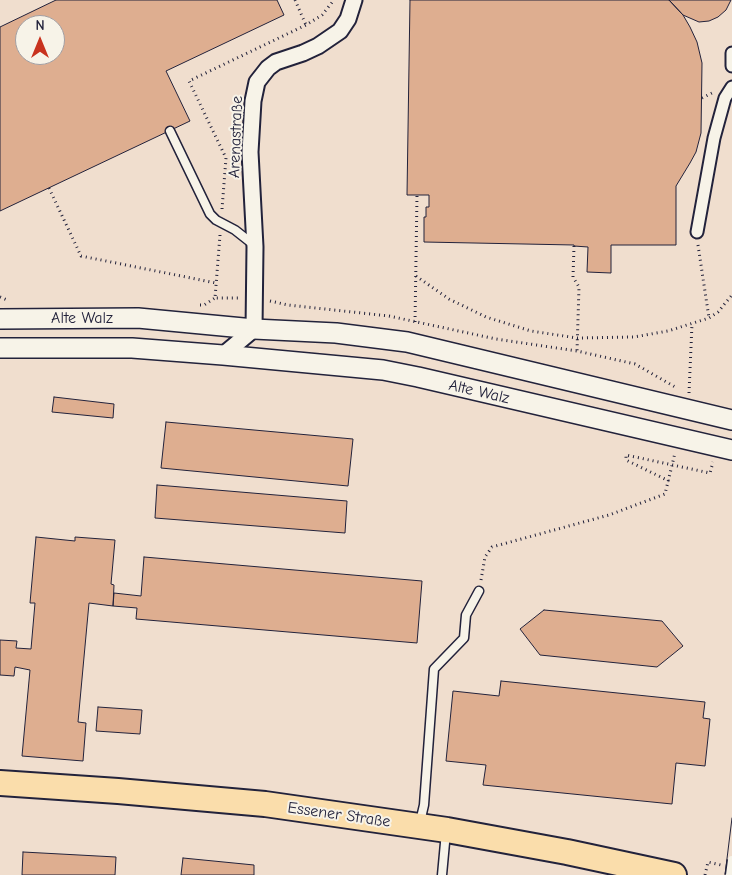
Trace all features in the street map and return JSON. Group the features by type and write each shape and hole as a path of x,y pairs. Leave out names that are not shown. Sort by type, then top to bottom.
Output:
{"main road":[{"name":"Essener Straße","path":"0,783 265,804 446,830 567,852 674,875"}],"street":[{"name":"Arenastraße","path":"254,329 255,247 250,152 253,101 257,82 268,68 276,62 318,46 340,31 348,18 354,0"},
{"path":"732,53 732,66"},
{"path":"697,232 714,138 725,98 732,87"},
{"name":"Alte Walz","path":"0,319 138,318 254,329 336,333 407,342 690,400 732,420"},
{"path":"222,355 254,329"},
{"name":"Alte Walz","path":"0,348 132,348 349,366 418,377 732,450"}],"lane":[{"path":"170,131 210,214 221,223 235,230 255,247"},
{"path":"419,826 424,805 434,668 464,638 466,615 479,591"},
{"path":"442,875 446,830"},
{"path":"730,875 732,860"}],"path":[{"path":"294,0 306,25"},
{"path":"334,0 322,15 306,25 189,81 226,158 215,298 254,298 288,305 389,316 496,339 577,352 635,364 690,400"},
{"path":"49,188 81,256 216,283"},
{"path":"414,322 417,195"},
{"path":"698,245 709,318"},
{"path":"574,246 573,277 579,287 577,352"},
{"path":"416,276 449,299 486,317 531,331 577,338 634,337 668,331 709,318 718,312 732,295"},
{"path":"690,400 692,324"},
{"path":"668,481 626,460 626,455 710,473 713,462 704,460"},
{"path":"479,591 485,557 492,548 609,515 664,494 674,458"},
{"path":"705,875 708,862"}],"building":[{"path":"56,0 277,0 284,15 166,71 190,121 0,211 0,27 15,20 15,65 65,65 65,15 25,15"},
{"path":"410,0 669,0 683,15 690,27 697,42 702,63 701,133 696,152 676,186 676,245 611,245 611,273 587,272 588,247 574,245 424,242 424,217 426,217 426,207 429,207 429,195 407,195"},
{"path":"669,0 731,0 726,10 718,17 709,21 699,22 683,15"},
{"path":"54,397 114,404 113,418 52,412"},
{"path":"166,422 353,439 348,486 161,468"},
{"path":"157,485 347,501 345,533 155,518"},
{"path":"36,537 75,541 75,537 115,540 111,584 114,585 113,606 89,603 78,722 86,723 83,761 22,756 30,670 15,667 14,676 0,675 0,640 17,641 16,648 31,649 35,603 30,603"},
{"path":"144,557 422,581 417,643 136,619 137,608 113,606 114,593 141,596"},
{"path":"544,610 662,621 683,646 657,667 540,655 520,629"},
{"path":"501,681 705,702 703,718 710,719 705,766 676,763 672,804 483,785 486,765 446,761 453,691 499,696"},
{"path":"98,707 142,710 140,734 96,731"},
{"path":"23,852 116,857 115,875 22,875"},
{"path":"183,858 254,865 254,875 181,875"}],"tram line":[{"path":"725,875 732,818"}]}
